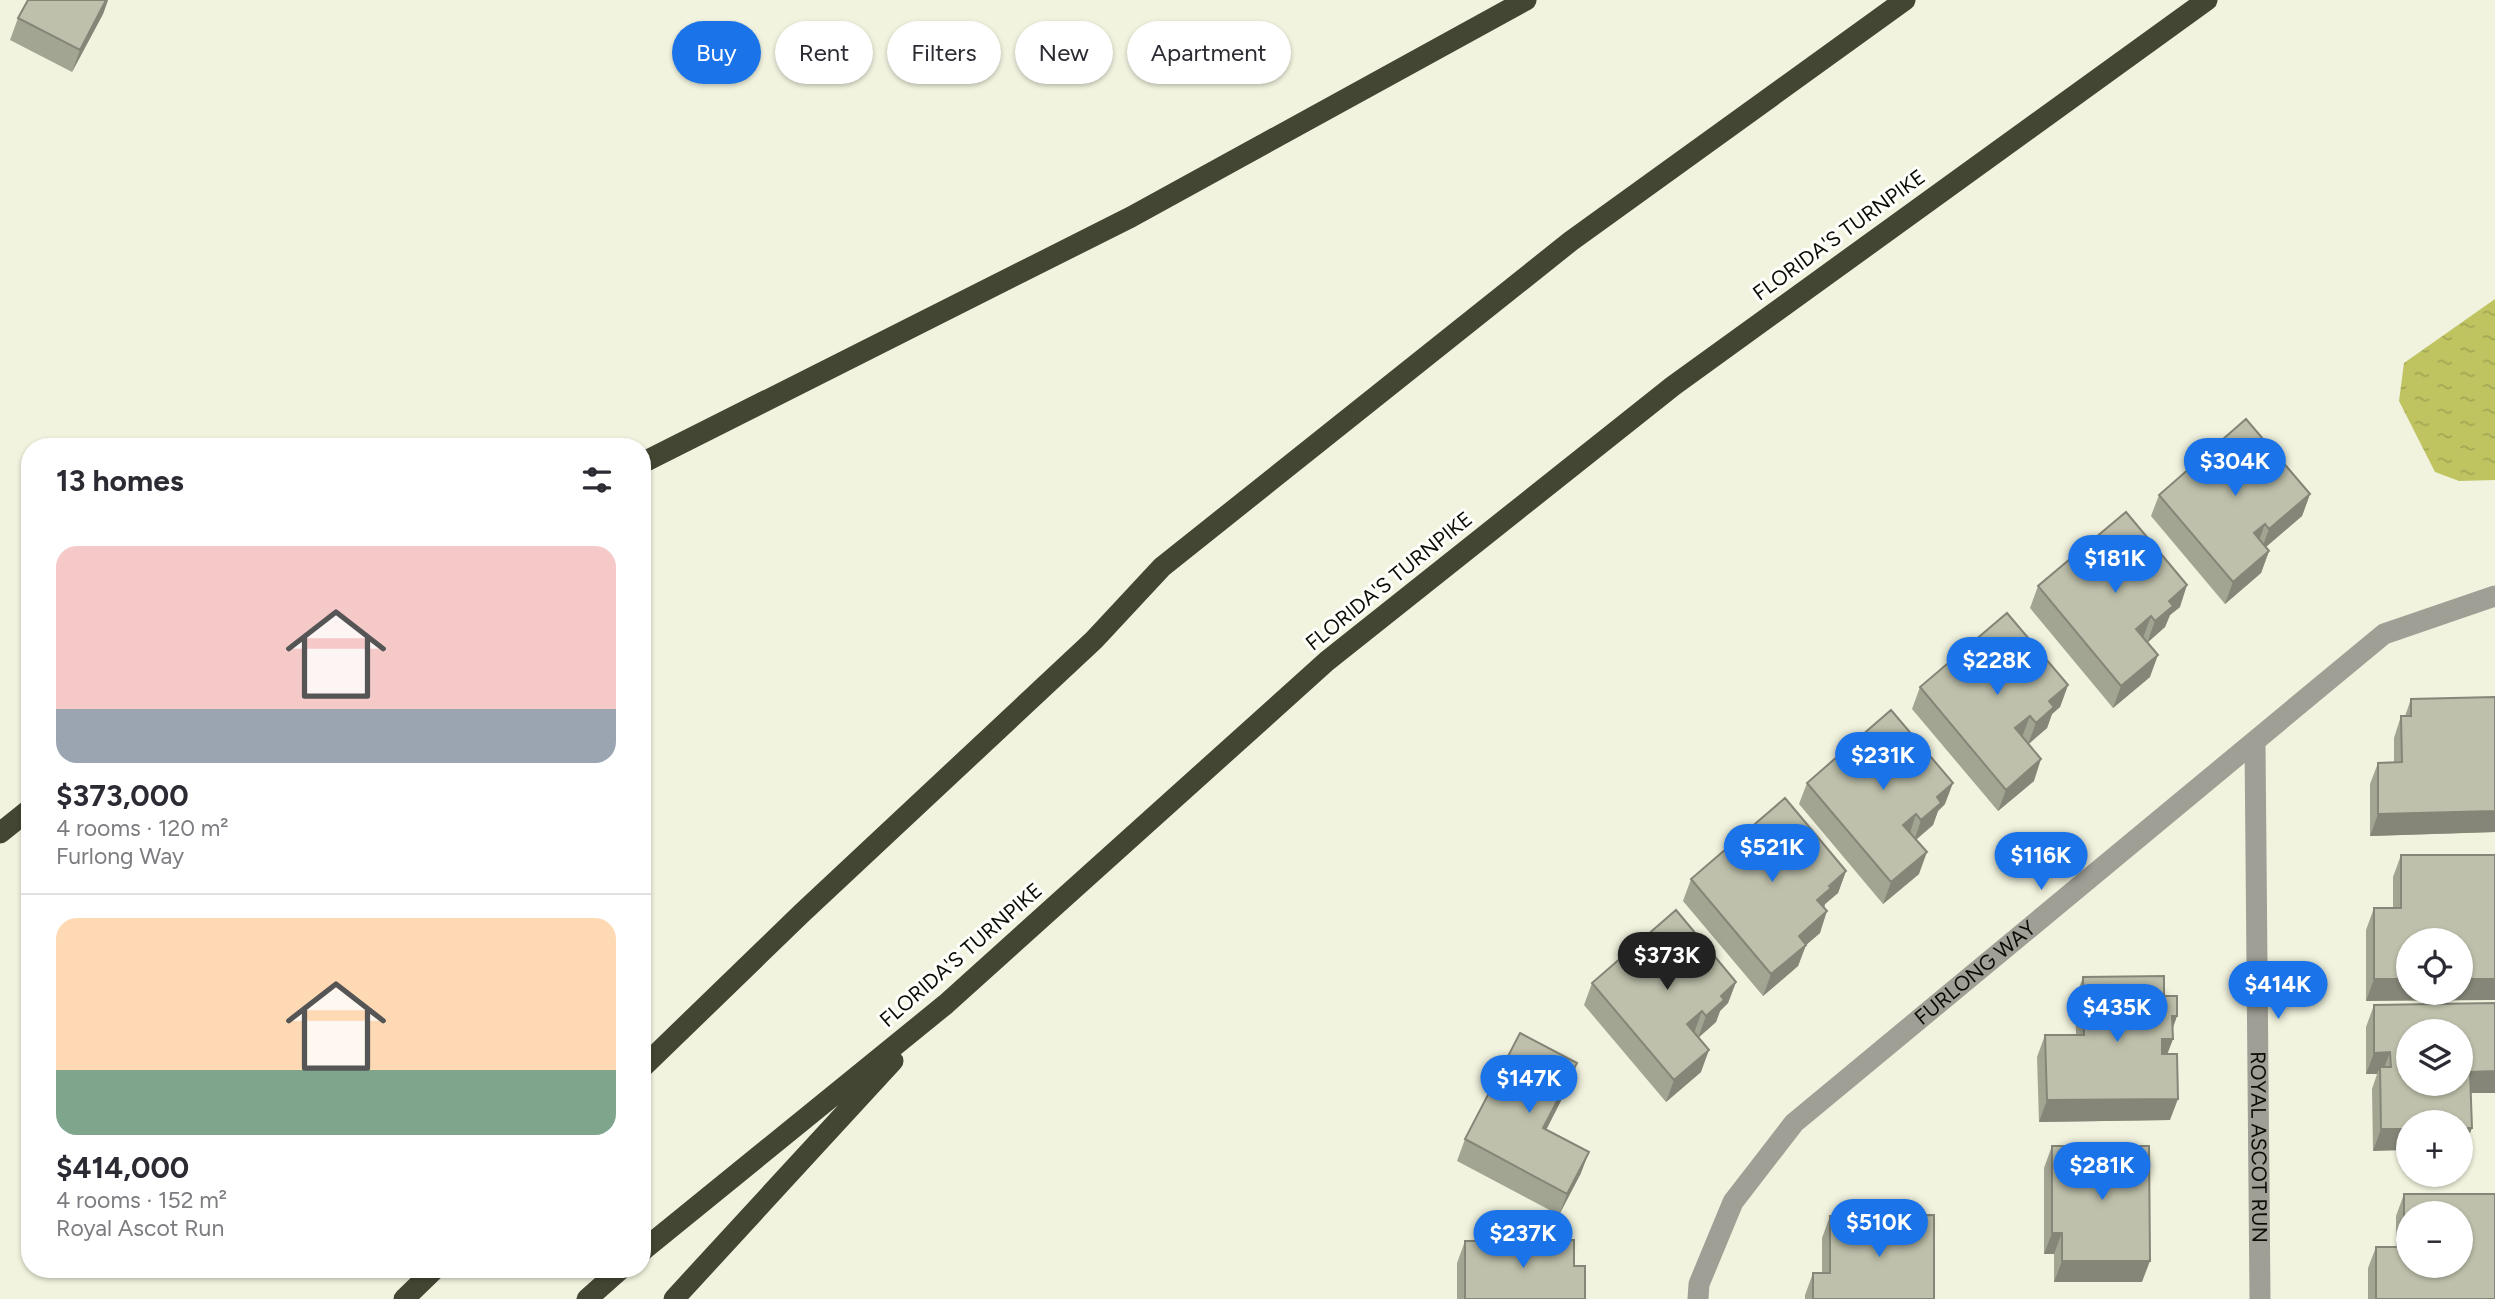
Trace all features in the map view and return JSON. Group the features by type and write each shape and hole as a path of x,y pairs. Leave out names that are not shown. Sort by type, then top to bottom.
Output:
{"highway":[{"path":"651,458 1131,217 1526,0"},
{"path":"651,1059 1094,640 1163,567 1571,241 1905,0"},
{"name":"FLORIDA'S TURNPIKE","path":"651,1244 946,1004 1338,652 1673,386 2207,0"},
{"path":"0,833 21,816"},
{"path":"674,1299 946,1004"},
{"path":"404,1299 426,1278"},
{"path":"587,1299 611,1278"}],"street":[{"name":"FURLONG WAY","path":"1698,1299 1699,1284 1733,1202 1794,1124 2384,634 2495,596"},
{"name":"ROYAL ASCOT RUN","path":"2255,743 2260,1299"}],"water":[{"path":"2495,299 2495,480 2459,481 2435,472 2399,401 2404,363"}],"building":[{"path":"28,0 106,0 80,50 18,18"},
{"path":"2246,419 2310,494 2269,529 2265,524 2254,533 2269,551 2233,582 2159,495"},
{"path":"2126,512 2187,585 2169,601 2173,606 2155,621 2151,616 2136,629 2158,655 2121,686 2038,586"},
{"path":"2007,613 2068,685 2049,701 2054,707 2036,723 2030,716 2015,728 2041,759 2006,790 1920,687"},
{"path":"2495,697 2495,811 2378,814 2378,763 2402,762 2401,716 2411,716 2411,699"},
{"path":"1891,710 1953,783 1937,797 1941,803 1921,820 1916,814 1903,825 1927,852 1891,882 1807,783"},
{"path":"1785,798 1846,871 1817,900 1827,911 1799,936 1806,945 1771,974 1691,879"},
{"path":"2401,855 2495,855 2495,979 2473,979 2473,928 2396,928 2396,979 2374,979 2374,908 2401,908"},
{"path":"1676,910 1736,982 1721,996 1724,1000 1706,1016 1702,1011 1687,1024 1709,1050 1674,1080 1592,983"},
{"path":"2164,976 2164,996 2177,996 2177,1016 2172,1016 2173,1039 2162,1039 2162,1054 2177,1054 2178,1099 2047,1100 2045,1035 2084,1035 2083,977"},
{"path":"2495,1003 2495,1071 2473,1072 2473,1019 2396,1019 2396,1096 2471,1096 2471,1110 2396,1110 2396,1129 2381,1129 2380,1067 2391,1067 2390,1052 2374,1053 2374,1005"},
{"path":"1520,1033 1577,1063 1543,1128 1589,1152 1567,1194 1465,1139"},
{"path":"2052,1146 2149,1146 2150,1261 2062,1261 2062,1233 2052,1233"},
{"path":"2404,1194 2495,1194 2495,1299 2376,1299 2376,1247 2396,1247 2396,1278 2473,1278 2473,1201 2404,1201"},
{"path":"1934,1215 1934,1299 1813,1299 1813,1273 1830,1273 1830,1216"},
{"path":"1574,1240 1574,1266 1585,1266 1585,1299 1465,1299 1465,1241"}]}
